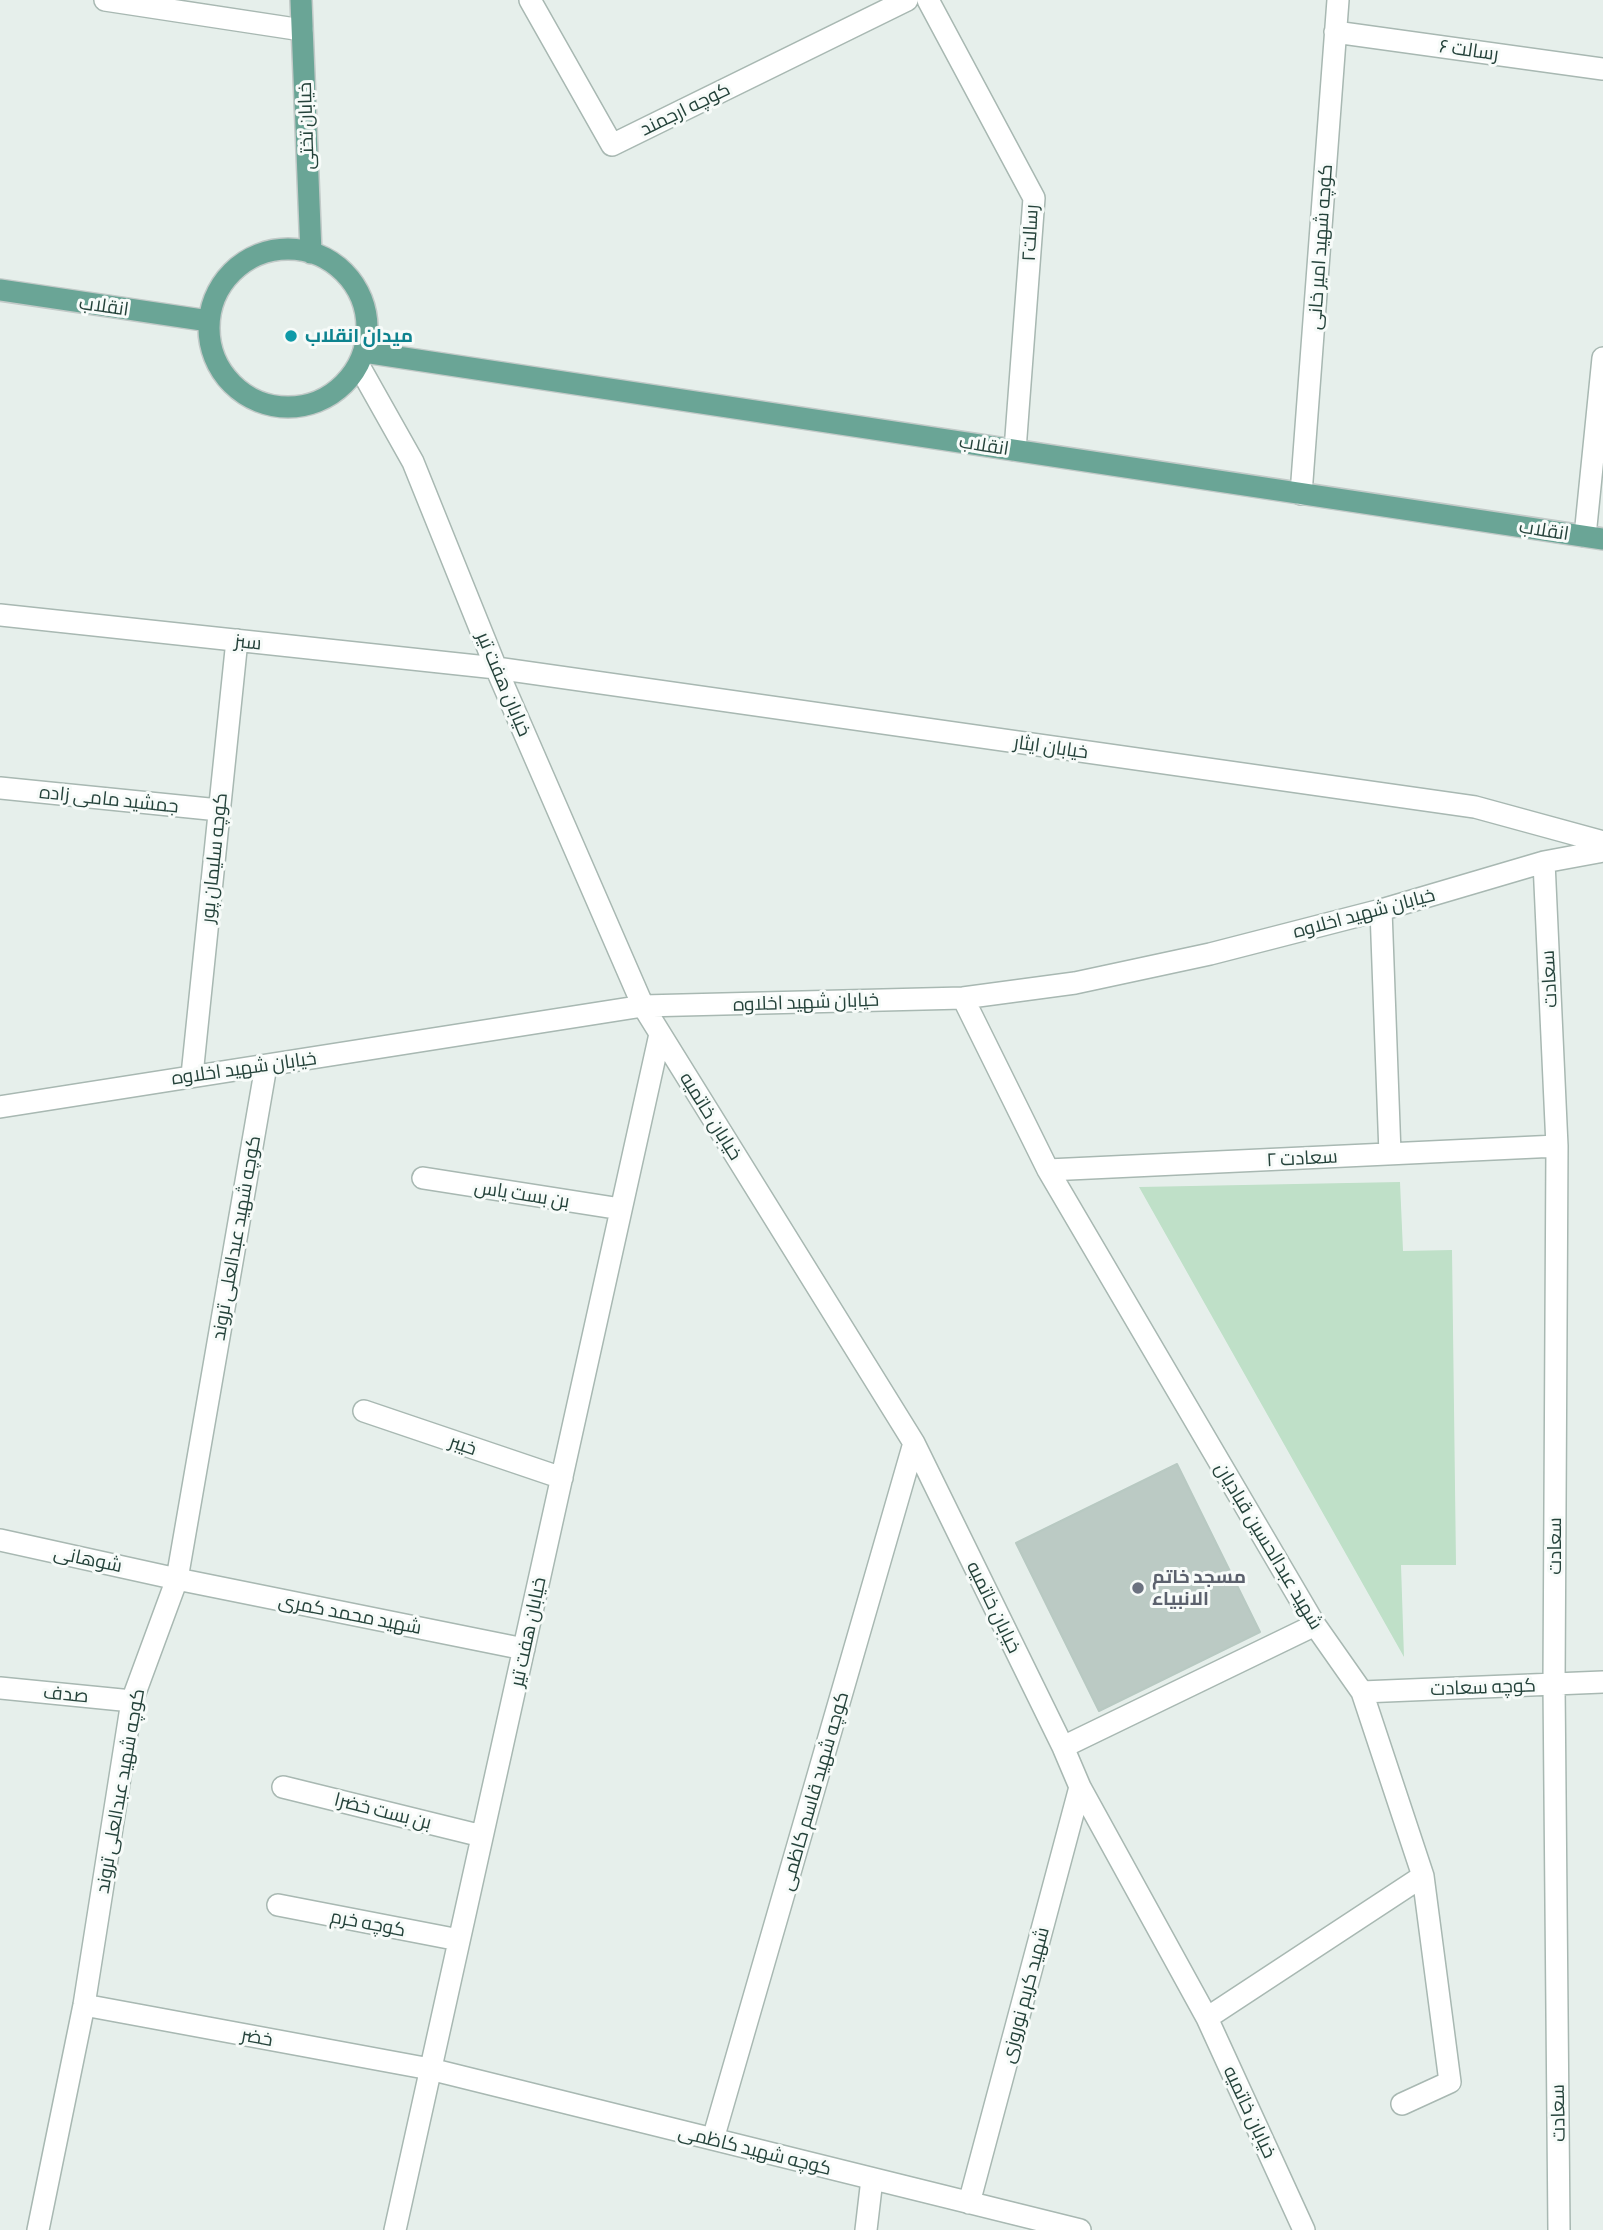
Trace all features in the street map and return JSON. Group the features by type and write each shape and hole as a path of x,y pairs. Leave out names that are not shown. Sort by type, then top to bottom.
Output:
{"main road":[{"name":"خیابان تختی","path":"301,0 311,253"},
{"path":"275,249 311,253 326,258 343,270 356,286 365,306 368,329 361,359 341,387 318,402 291,408 264,404 240,392 222,372 211,348 209,321 215,295 230,274 250,258 275,249"},
{"name":"انقلاب","path":"0,290 209,321"},
{"name":"انقلاب","path":"361,359 1015,450 1594,538"}],"street":[{"path":"105,0 302,30"},
{"name":"کوچه ارجمند","path":"530,0 612,145 907,0"},
{"name":"رسالت۲","path":"928,0 1034,198 1015,450"},
{"name":"کوچه شهید امیر خانی","path":"1301,494 1338,0"},
{"name":"رسالت ۶","path":"1335,32 1603,69"},
{"path":"1594,538 1603,358"},
{"name":"خیابان هفت تیر","path":"361,359 413,462 496,668 643,1006"},
{"name":"سبز","path":"0,615 496,668"},
{"name":"کوچه سلیمان پور","path":"192,1075 236,640"},
{"name":"خیابان ایثار","path":"496,668 1475,807 1603,842"},
{"name":"جمشید مامی زاده","path":"0,788 219,810"},
{"name":"خیابان شهید اخلاوه","path":"0,1107 643,1006 963,998 1075,983 1210,954 1381,910 1544,862 1603,851"},
{"name":"سعادت","path":"1544,862 1557,1146 1554,1684 1559,2230"},
{"path":"1381,910 1391,1154"},
{"name":"شهید عبدالحسین قبادیان","path":"963,998 1048,1170 1315,1625 1362,1692 1423,1876 1450,2082 1402,2104"},
{"name":"خیابان خاتمیه","path":"643,1006 915,1443 1080,1787 1207,2018 1304,2230"},
{"name":"خیابان هفت تیر","path":"395,2230 660,1034"},
{"name":"کوچه شهید عبدالعلی تروند","path":"38,2230 84,2005 132,1701 177,1579 266,1066"},
{"name":"سعادت ۲","path":"1048,1170 1557,1146"},
{"name":"بن بست یاس","path":"423,1178 621,1209"},
{"name":"خیبر","path":"364,1411 562,1478"},
{"name":"کوچه شهید قاسم کاظمی","path":"713,2139 915,1443"},
{"name":"شوهانی","path":"0,1540 177,1579"},
{"name":"شهید محمد کمری","path":"177,1579 524,1648"},
{"path":"1063,1747 1315,1625"},
{"name":"کوچه سعادت","path":"1362,1692 1603,1682"},
{"name":"صدف","path":"0,1688 132,1701"},
{"name":"بن بست خضرا","path":"283,1787 482,1836"},
{"name":"شهید کریم نوروزی","path":"969,2203 1080,1787"},
{"path":"1207,2018 1423,1876"},
{"name":"کوچه خرم","path":"278,1905 459,1940"},
{"name":"خضر","path":"84,2005 430,2069"},
{"name":"کوچه شهید کاظمی","path":"430,2069 969,2203 997,2220 1080,2230"},
{"path":"866,2230 872,2179"}],"green space":[{"path":"1400,1182 1403,1251 1452,1250 1456,1565 1401,1565 1404,1657 1139,1187"}],"building":[{"name":"مسجد خاتم الانبیاء","path":"1177,1464 1260,1632 1099,1711 1016,1543"}],"place":[{"name":"میدان انقلاب","path":"291,336"},
{"name":"مسجد خاتم الانبیاء","path":"1138,1588"}]}
